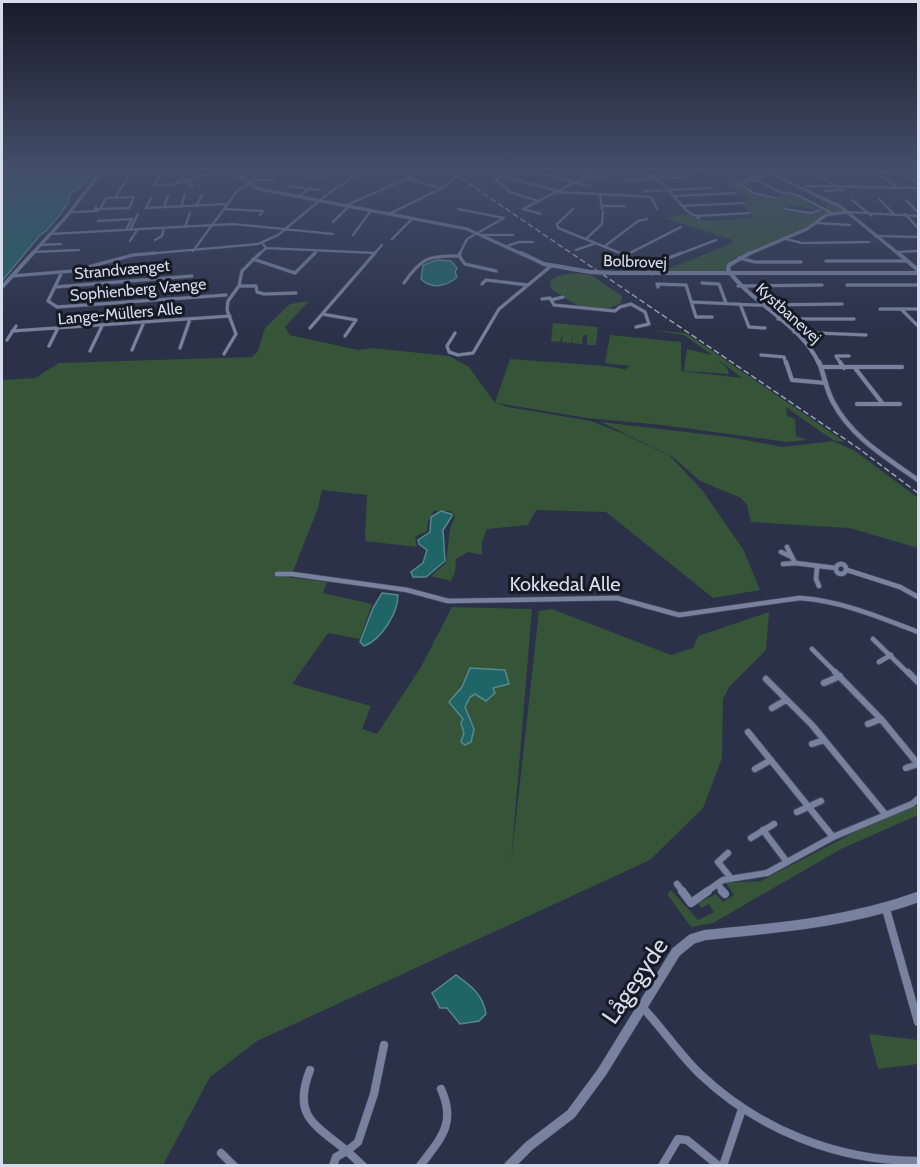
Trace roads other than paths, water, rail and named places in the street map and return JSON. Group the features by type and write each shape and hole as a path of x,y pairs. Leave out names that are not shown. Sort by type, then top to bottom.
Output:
{"street":[{"path":"2,286 60,222"},
{"path":"128,230 131,222"},
{"path":"128,230 133,222"},
{"path":"185,227 187,222"},
{"path":"193,251 214,222"},
{"path":"10,276 81,269 124,256 263,244 279,237 295,222"},
{"path":"353,235 362,222"},
{"path":"392,238 408,222"},
{"name":"Bolbrovej","path":"433,222 477,232 551,266 590,272 730,274 918,271"},
{"path":"459,256 465,241 495,222"},
{"path":"561,222 557,227 635,259 649,266 653,274"},
{"path":"586,239 603,222"},
{"path":"605,246 636,222"},
{"path":"860,222 918,271"},
{"path":"730,274 728,266 739,258 786,239 817,223 849,225"},
{"path":"50,234 233,224 333,234"},
{"path":"626,255 681,227"},
{"path":"155,240 162,236 164,228"},
{"path":"130,241 138,230"},
{"path":"99,240 103,231"},
{"path":"483,235 513,235"},
{"path":"876,236 918,237"},
{"path":"786,239 801,243 869,242"},
{"path":"649,266 716,240"},
{"path":"507,246 519,242 533,242"},
{"path":"40,245 61,243"},
{"path":"576,250 596,243"},
{"path":"263,244 266,248"},
{"path":"310,328 382,245"},
{"path":"224,354 236,334 227,310 228,301 239,285 242,271 266,248 375,253"},
{"path":"33,252 79,250"},
{"path":"253,259 295,273 318,250"},
{"path":"896,252 918,251"},
{"path":"404,283 424,258 434,255 459,256"},
{"path":"459,256 465,264 496,271"},
{"path":"739,258 755,262 801,262"},
{"path":"617,263 620,265 635,259"},
{"path":"826,261 908,261"},
{"path":"455,333 447,346 449,352 458,355 473,353 499,309 551,266"},
{"name":"Sophienberg Vænge","path":"62,272 48,302 53,306 63,308 226,293 226,295"},
{"name":"Kystbanevej","path":"730,274 738,286 810,347 822,367 837,410 854,430 918,480"},
{"name":"Strandvænget","path":"55,287 192,276"},
{"path":"482,284 486,280 528,285"},
{"path":"702,283 719,284 726,303"},
{"path":"658,287 657,284 686,285 696,316 712,317"},
{"path":"239,285 255,286 257,292 264,294 296,293"},
{"path":"738,286 822,285"},
{"path":"847,285 918,285"},
{"path":"542,299 562,297"},
{"path":"550,299 554,305 615,312 626,303 632,303 644,311 649,321 649,324 636,327"},
{"path":"692,302 761,305 842,304"},
{"path":"740,304 749,327 765,328"},
{"path":"880,309 918,309"},
{"path":"900,309 918,326"},
{"path":"322,314 356,320 345,336"},
{"name":"Lange-Müllers Alle","path":"12,332 230,316"},
{"path":"180,348 190,319"},
{"path":"778,319 854,319"},
{"path":"132,350 144,322"},
{"path":"7,340 16,326"},
{"path":"90,351 102,326"},
{"path":"49,346 57,330"},
{"path":"794,332 866,335"},
{"path":"760,355 784,357 792,380 826,383"},
{"path":"844,368 836,356 849,356"},
{"path":"822,367 903,367"},
{"path":"855,368 883,404"},
{"path":"857,404 900,404"},
{"path":"788,547 795,563"},
{"path":"781,552 792,557"},
{"path":"783,564 795,563 835,568 843,573 847,570 900,587 918,597"},
{"path":"817,567 816,579 819,586"},
{"name":"Kokkedal Alle","path":"277,574 292,574 407,590 448,601 617,598 679,615 814,598 841,604 918,632"},
{"path":"873,639 918,682"},
{"path":"812,649 881,719 918,764 906,768"},
{"path":"879,662 891,655"},
{"path":"824,683 840,676"},
{"path":"766,680 824,740 885,814"},
{"path":"772,708 786,700"},
{"path":"868,724 881,719"},
{"path":"748,732 833,837"},
{"path":"812,744 824,740"},
{"path":"755,769 771,760"},
{"path":"677,884 691,903 730,877 760,876 833,837 912,804 918,799"},
{"path":"797,812 821,801"},
{"path":"752,838 774,824"},
{"path":"763,830 787,862"},
{"path":"728,853 718,859 718,862 730,877"},
{"path":"717,884 725,894"},
{"name":"Lågegyde","path":"509,1166 522,1152 561,1123 576,1108 602,1072 676,952 696,937 833,922 886,909 918,897"},
{"path":"886,909 918,1022"},
{"path":"641,1006 699,1073 742,1109 795,1138 862,1163 918,1161"},
{"path":"333,1166 336,1157 358,1142 374,1094 384,1045"},
{"path":"310,1070 301,1096 304,1108 319,1128 363,1166"},
{"path":"420,1166 446,1130 450,1113 449,1104 441,1089"},
{"path":"662,1166 678,1139 687,1140 721,1166 742,1109"},
{"path":"221,1153 234,1166"}],"railway":[{"path":"526,222 858,448 918,493"}]}
